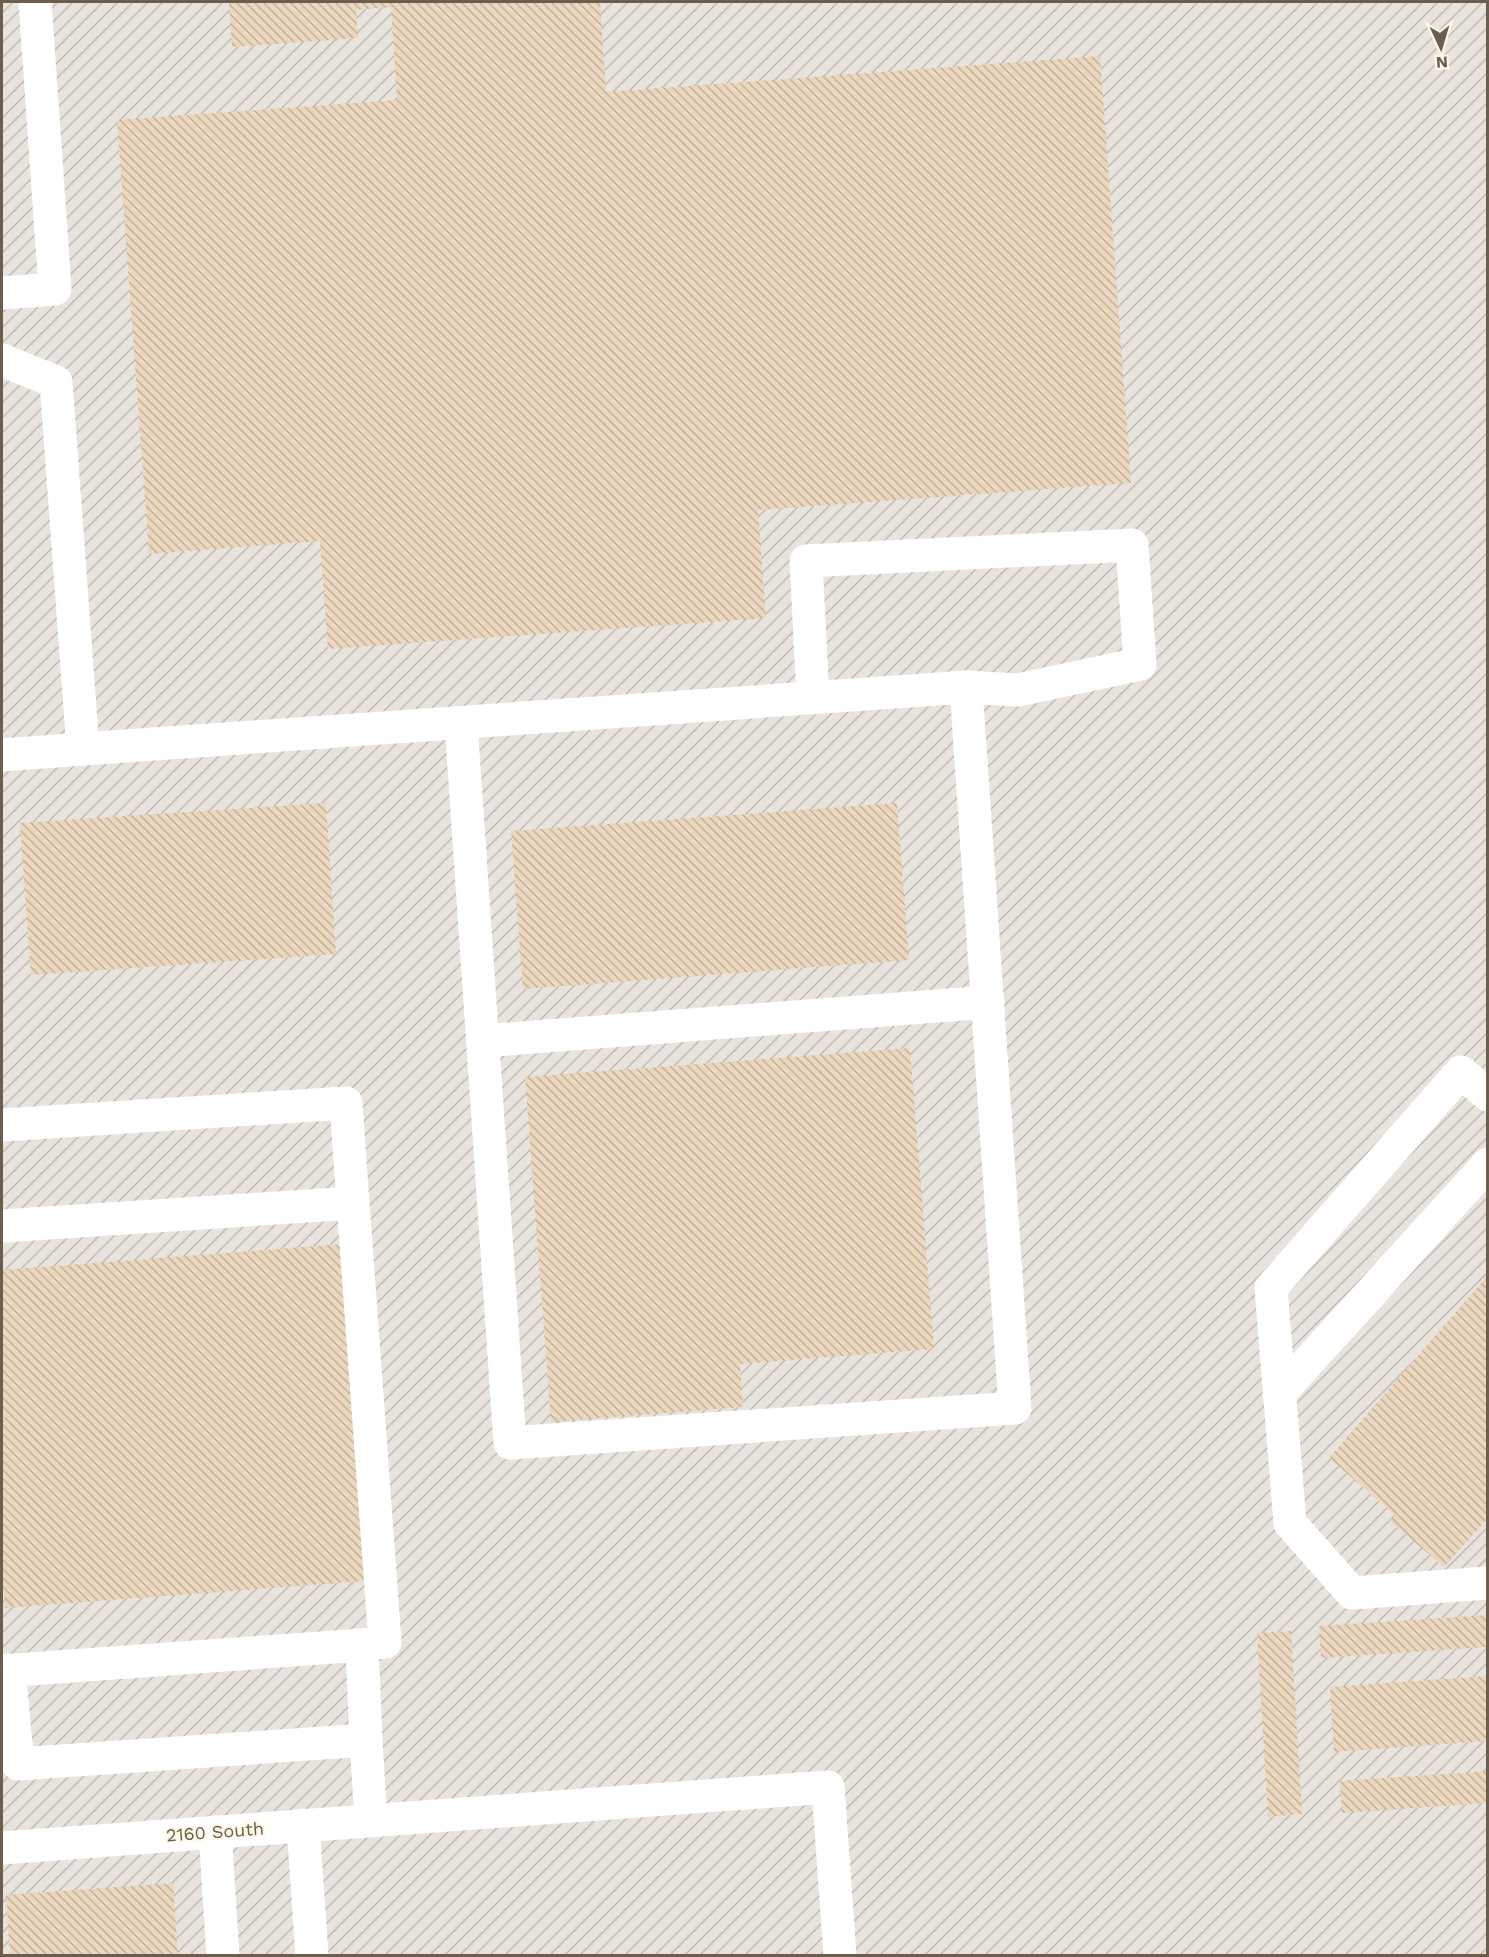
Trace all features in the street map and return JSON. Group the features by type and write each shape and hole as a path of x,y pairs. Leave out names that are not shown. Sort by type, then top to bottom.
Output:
{"street":[{"path":"2,293 54,289 35,2"},
{"path":"2,360 56,382 83,749"},
{"path":"2,755 461,723 813,698 966,687 1018,690 1140,663 1132,544 806,561 813,698"},
{"path":"461,723 510,1443 1015,1408 966,687"},
{"path":"483,1041 988,1002"},
{"path":"1488,1095 1461,1072 1271,1288 1290,1523 1352,1593 1488,1583"},
{"path":"2,1125 346,1103 386,1642 5,1670 18,1764 366,1740"},
{"path":"1279,1394 1488,1164"},
{"path":"2,1226 353,1203"},
{"path":"362,1645 371,1821"},
{"name":"2160 South","path":"2,1848 828,1787 840,1956"},
{"path":"303,1825 312,1956"},
{"path":"215,1832 223,1956"}],"shaded area":[{"path":"2,2 1487,2 1487,1955 2,1955"}],"building":[{"path":"229,2 600,2 606,92 1100,56 1131,483 758,510 766,618 328,649 320,541 149,554 117,120 397,100 391,7 356,10 358,38 232,47"},
{"path":"326,803 336,954 31,975 20,823"},
{"path":"897,803 909,960 523,989 511,831"},
{"path":"910,1048 934,1349 740,1364 743,1407 551,1422 525,1077"},
{"path":"343,1244 379,1580 5,1608 2,1558 2,1422 4,1422 2,1270"},
{"path":"1488,1275 1488,1507 1485,1510 1488,1518 1444,1567 1390,1521 1395,1515 1329,1458"},
{"path":"1488,1615 1488,1647 1321,1658 1319,1626"},
{"path":"1291,1631 1302,1814 1268,1817 1257,1633"},
{"path":"1488,1676 1488,1741 1334,1752 1330,1687"},
{"path":"1488,1771 1488,1803 1342,1813 1340,1781"},
{"path":"173,1883 178,1956 10,1956 6,1895"}]}
